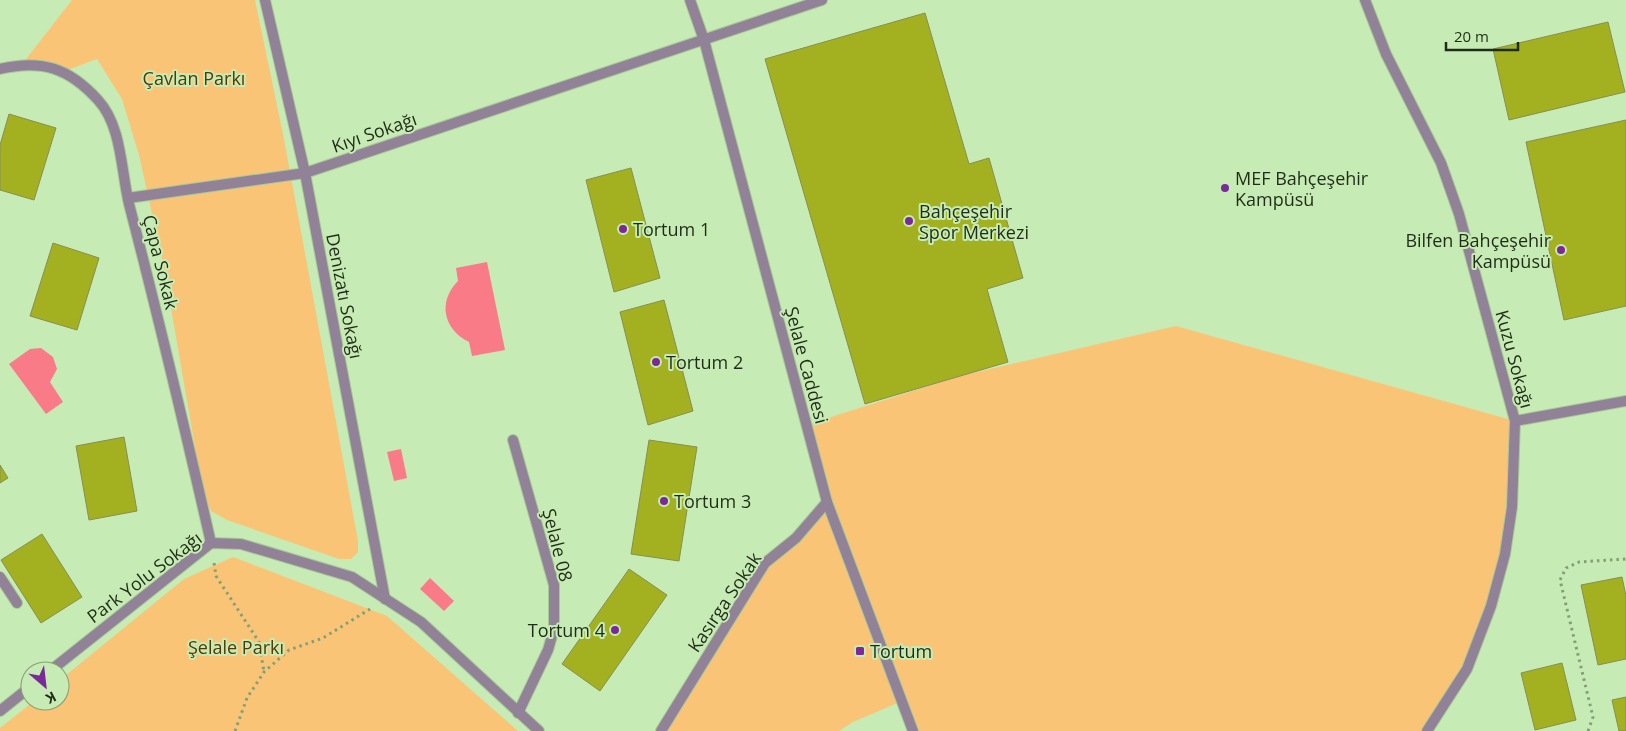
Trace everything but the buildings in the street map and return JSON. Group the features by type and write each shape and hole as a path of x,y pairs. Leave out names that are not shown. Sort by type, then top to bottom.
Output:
{"street":[{"name":"Denizatı Sokağı","path":"265,0 305,173 385,599"},
{"name":"Şelale Caddesi","path":"690,0 704,40 827,502 913,731"},
{"name":"Kıyı Sokağı","path":"128,198 305,173 822,0"},
{"name":"Kuzu Sokağı","path":"1365,0 1386,54 1441,162 1459,214 1515,421 1512,507 1505,554 1492,606 1467,669 1427,731"},
{"name":"Çapa Sokak","path":"0,68 23,63 64,71 99,101 118,135 128,198 168,356 211,543"},
{"path":"1515,421 1626,400"},
{"name":"Şelale 08","path":"513,440 554,585 554,629 548,650 518,713"},
{"name":"Kasırga Sokak","path":"661,731 765,563 796,538 827,502"},
{"name":"Park Yolu Sokağı","path":"63,661 211,543 241,544 352,577 421,622 539,731"},
{"path":"0,577 17,603"},
{"path":"0,711 20,695"}],"path":[{"path":"211,543 216,576 259,642 264,672"},
{"path":"1588,731 1593,718 1560,580 1566,568 1579,562 1626,559"},
{"path":"235,731 247,698 264,672 290,650 323,638 385,599"}],"green space":[{"name":"Çavlan Parkı","path":"72,0 255,0 284,139 358,541 358,552 351,559 339,559 227,520 211,511 203,493 164,268 139,155 122,99 97,59 65,71 23,63"},
{"path":"1176,326 1515,421 1505,554 1467,669 1427,731 913,731 902,701 853,722 839,731 661,731 765,563 827,502 806,425 960,376"},
{"name":"Şelale Parkı","path":"233,557 387,616 518,731 0,731 0,728 21,711 70,711 70,672 184,579"}],"shaded area":[{"path":"487,262 505,350 472,356 469,342 460,337 449,323 446,315 447,298 451,289 458,281 456,268"},
{"path":"41,348 53,357 57,369 50,382 63,402 46,414 9,364 30,349"},
{"path":"401,449 407,478 394,481 387,452"},
{"path":"430,578 454,601 444,611 420,589"}],"place":[{"name":"MEF Bahçeşehir Kampüsü","path":"1225,188"},
{"name":"Bahçeşehir Spor Merkezi","path":"909,221"},
{"name":"Tortum 1","path":"623,229"},
{"name":"Bilfen Bahçeşehir Kampüsü","path":"1561,250"},
{"name":"Tortum 2","path":"656,362"},
{"name":"Tortum 3","path":"664,501"},
{"name":"Tortum 4","path":"615,630"},
{"name":"Tortum","path":"860,651"}]}
